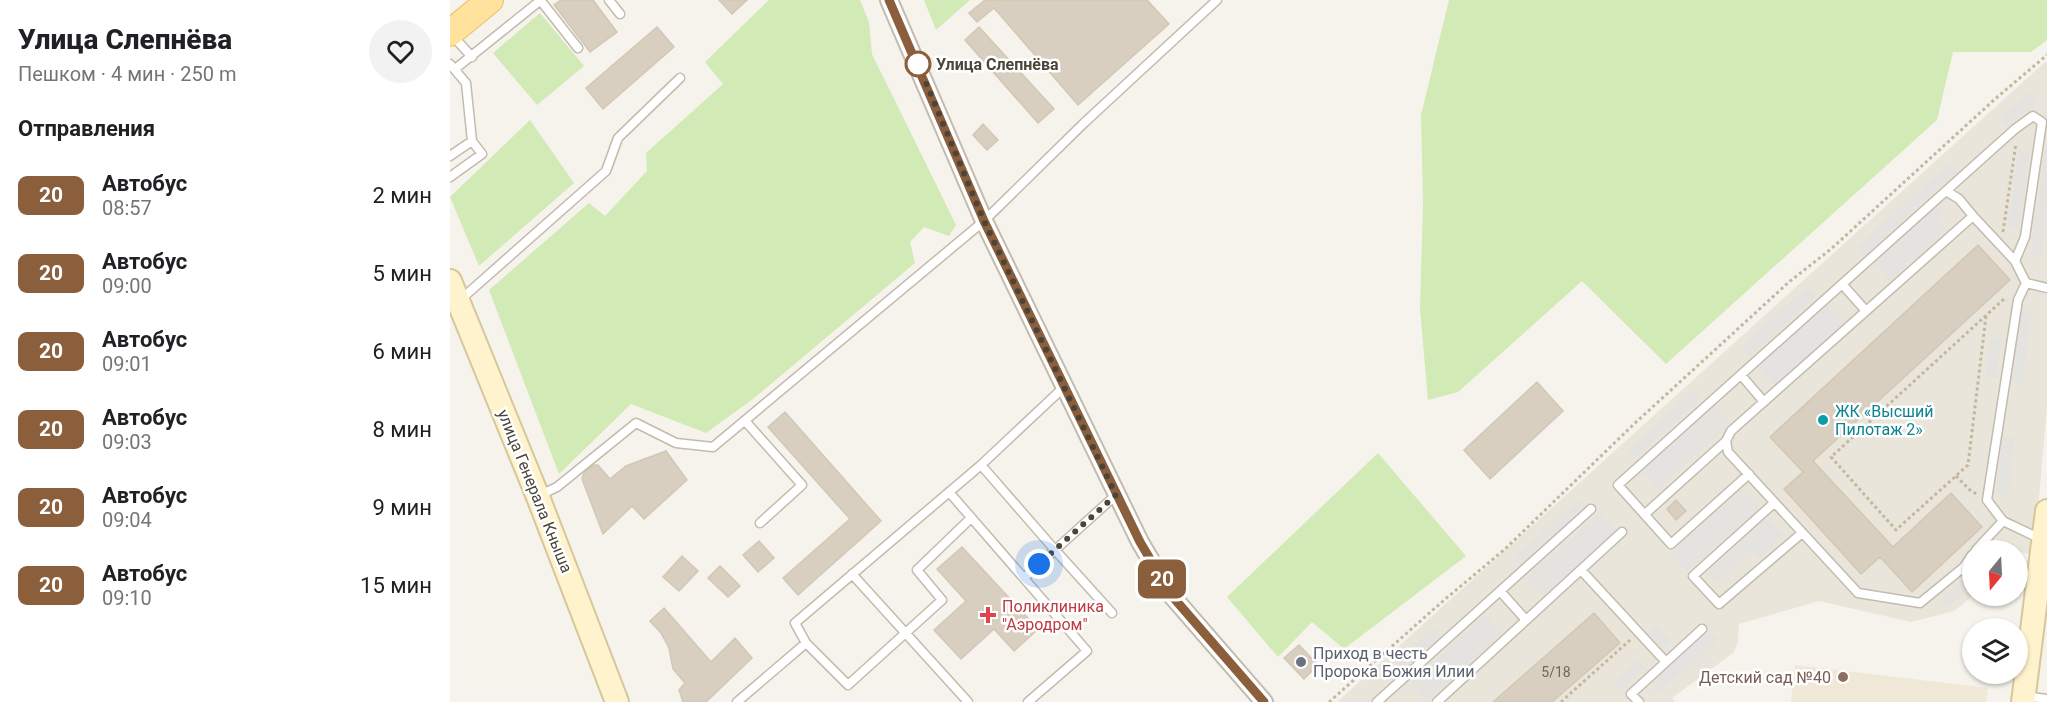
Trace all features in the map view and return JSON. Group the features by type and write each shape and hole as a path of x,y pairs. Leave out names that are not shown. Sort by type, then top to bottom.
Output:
{"main road":[{"path":"450,33 490,0"}],"street":[{"path":"889,0 984,221 1140,542 1172,596 1264,702"},
{"name":"улица Генерала Кныша","path":"454,291 538,497 617,702"},
{"path":"2023,699 2042,598 2043,540 2047,511"}],"lane":[{"path":"450,177 482,154 472,141 466,83 452,66 472,57 541,0 578,48"},
{"path":"609,0 620,14"},
{"path":"538,497 557,487 636,423 676,443 713,447 746,422 984,221 1084,123 1216,0"},
{"path":"450,33 472,57"},
{"path":"454,291 606,171 618,138 680,78"},
{"path":"1749,474 1671,544 1618,485 2019,126 2033,116 2042,122 2025,237 2015,261"},
{"path":"450,156 472,141"},
{"path":"1946,191 1959,199 2015,261 2026,283"},
{"path":"1645,514 1726,441 1731,431 1973,216"},
{"path":"2026,283 2047,288"},
{"path":"2026,283 2018,300 1987,500 2003,521 2043,540"},
{"path":"1842,284 1866,311"},
{"path":"1741,375 1764,402"},
{"path":"972,518 917,570 942,600 848,685 806,644 795,623 981,465 1064,388"},
{"path":"746,422 802,485 760,523"},
{"path":"1726,441 1728,452 1857,593 1920,603 1962,569"},
{"path":"981,465 1112,613"},
{"path":"949,492 1087,651 1029,702"},
{"path":"1024,578 1116,495"},
{"path":"1774,503 1693,576 1719,604 1802,533"},
{"path":"1377,702 1591,509"},
{"path":"1985,540 2003,521"},
{"path":"1437,702 1622,532"},
{"path":"1581,570 1666,662"},
{"path":"852,574 968,702"},
{"path":"1500,591 1526,620"},
{"path":"1639,702 1631,694 1702,629"},
{"path":"737,702 806,644"},
{"path":"2023,699 2047,699"}],"path":[{"path":"1329,702 1504,549 1789,282 1831,249 1986,106 2047,55"},
{"path":"2001,245 2019,126"},
{"path":"1986,316 1968,465 1896,530 1831,457 2004,299 2018,300"},
{"path":"1956,476 1971,491 1987,500"},
{"path":"1561,702 1638,632"}],"shaded area":[{"path":"2045,62 2047,63 2047,407 2034,555 2028,554 2028,540 1962,540 1962,605 1954,611 1911,622 1819,601 1739,624 1738,642 1733,653 1672,698 1675,702 1337,702"},
{"path":"2029,91 2038,100 2008,128 1999,118"},
{"path":"2047,135 2047,212 2041,256 2030,254"},
{"path":"2019,151 2030,153 2019,230 2007,228"},
{"path":"1949,163 1957,171 1864,256 1856,247"},
{"path":"1937,206 1945,215 1938,222 1946,230 1889,281 1874,263"},
{"path":"1808,287 1817,296 1750,356 1741,346"},
{"path":"1829,304 1846,323 1775,386 1758,367"},
{"path":"2021,312 2032,314 2022,383 2010,381"},
{"path":"1991,337 2002,339 1996,379 1985,377"},
{"path":"1694,390 1701,399 1634,459 1627,451"},
{"path":"1715,406 1731,424 1658,489 1642,471"},
{"path":"2003,436 2015,438 2008,495 1995,494"},
{"path":"1742,489 1759,508 1687,572 1670,553"},
{"path":"1580,499 1587,507 1520,566 1513,558"},
{"path":"1600,512 1616,531 1543,596 1527,578"},
{"path":"1768,518 1785,536 1759,558 1752,550 1715,583 1706,573"},
{"path":"1962,580 1962,594 1947,608 1940,600"},
{"path":"1486,615 1502,634 1427,702 1410,683"},
{"path":"1657,625 1672,642 1663,649 1648,633"},
{"path":"1434,627 1442,636 1401,672 1393,663"},
{"path":"1710,629 1719,639 1660,692 1651,682"},
{"path":"1638,660 1646,668 1620,691 1613,683"},
{"name":"Детский сад №40","path":"1795,665 1988,688 1986,702 1791,702"}],"green space":[{"path":"769,0 860,0 869,22 872,54 956,225 949,236 924,227 910,242 915,263 753,399 706,433 631,404 559,474 489,290 589,203 605,216 647,171 646,153 723,84 705,62"},
{"path":"924,0 970,0 936,30"},
{"path":"1449,0 2047,0 2047,40 2031,52 1953,52 1937,120 1666,364 1582,281 1458,392 1428,400 1420,309 1423,203 1421,115"},
{"path":"540,13 584,66 537,105 493,53"},
{"path":"530,120 574,183 479,266 450,197"},
{"path":"1378,453 1466,556 1344,649 1312,622 1278,657 1227,597"}],"building":[{"path":"561,0 593,0 617,32 590,52 554,5"},
{"path":"719,0 747,0 732,14"},
{"path":"985,0 1147,0 1169,24 1078,105 994,8 977,22 969,13"},
{"path":"657,27 674,47 603,109 586,88"},
{"path":"979,27 1054,109 1038,123 965,40"},
{"path":"983,124 998,140 987,150 973,135"},
{"name":"ЖК «Высший Пилотаж 2»","path":"1978,245 2010,280 1813,461 1893,547 1951,493 1982,527 1968,540 1962,540 1962,546 1912,592 1880,557 1861,574 1784,489 1803,472 1770,437"},
{"path":"1537,382 1563,411 1490,479 1464,450"},
{"path":"785,412 881,521 798,595 783,578 850,519 768,427"},
{"path":"666,451 687,480 644,519 632,506 603,534 582,479 584,473 594,465 598,465 610,479 626,466"},
{"path":"1676,500 1686,511 1676,520 1667,509"},
{"path":"759,541 774,558 758,572 743,555"},
{"name":"Поликлиника \"Аэродром\"","path":"962,547 1038,629 1014,651 994,629 961,659 934,630 966,601 937,569"},
{"path":"682,556 698,571 679,591 663,577"},
{"path":"720,566 740,586 728,597 708,578"},
{"path":"664,608 711,662 735,638 752,658 706,702 683,702 679,690 685,683 673,669 669,648 661,633 650,621"},
{"path":"1594,613 1620,643 1552,702 1493,702"},
{"name":"Приход в честь Пророка Божия Илии","path":"1299,645 1318,665 1304,679 1284,658"}],"bus line":[{"name":"20","path":"889,0 984,221 1140,542 1172,596 1264,702"}],"place":[{"name":"Улица Слепнёва","path":"918,64"},
{"name":"ЖК «Высший Пилотаж 2»","path":"1823,420"},
{"name":"Поликлиника \"Аэродром\"","path":"988,615"},
{"name":"Приход в честь Пророка Божия Илии","path":"1301,662"},
{"name":"Детский сад №40","path":"1843,677"}],"route":[{"path":"918,64 984,221 1116,495 1039,564"}]}
